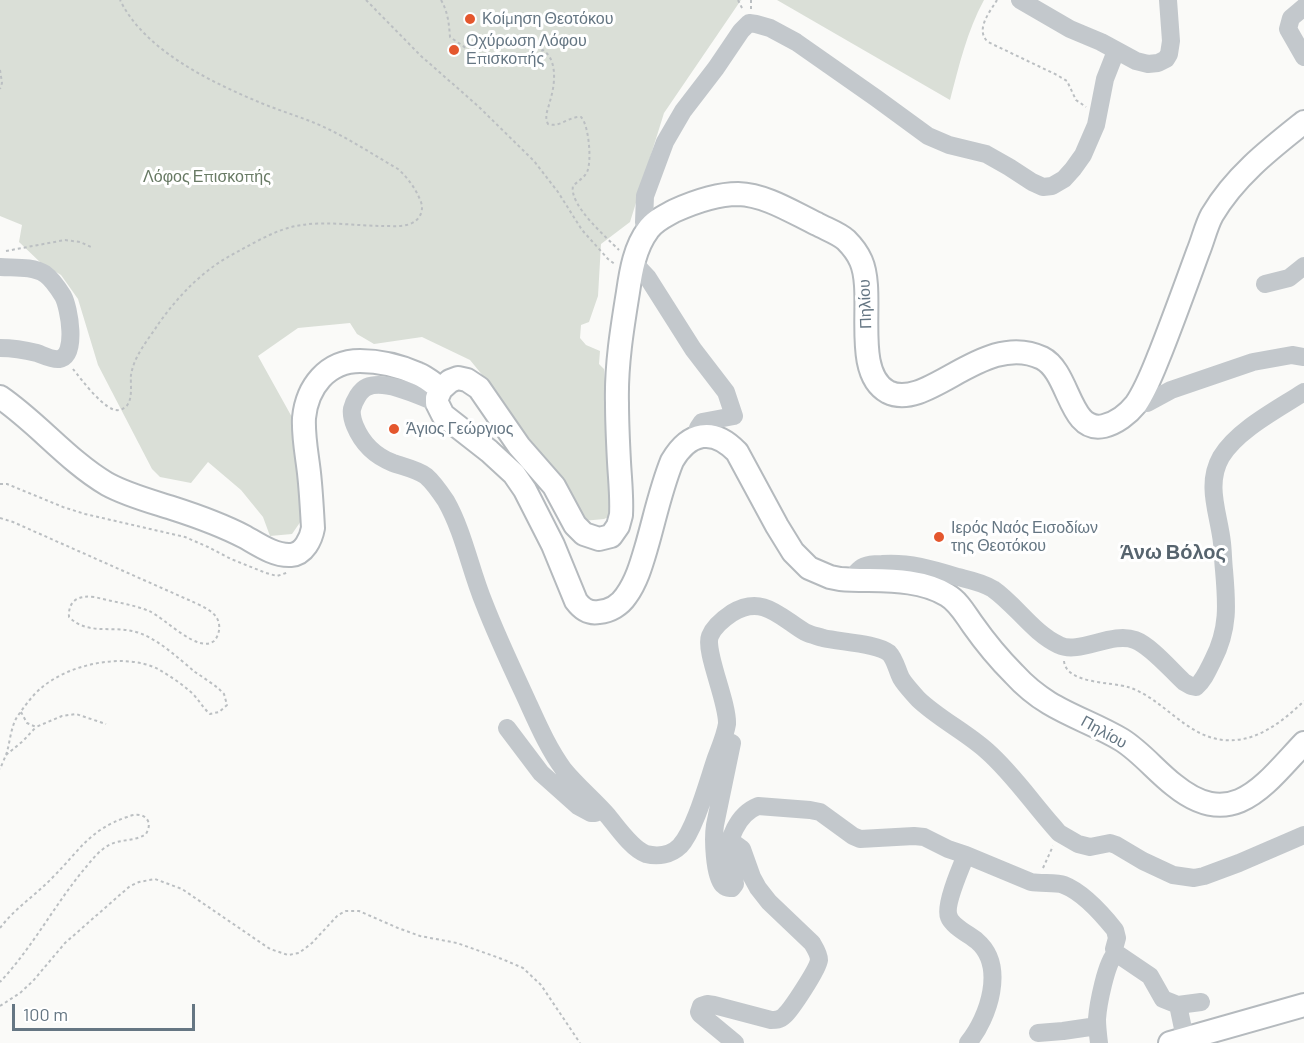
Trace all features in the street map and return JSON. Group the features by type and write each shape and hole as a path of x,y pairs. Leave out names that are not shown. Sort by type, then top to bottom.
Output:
{"main road":[{"name":"Πηλίου","path":"646,232 658,220 688,206 720,196 741,194 773,202 841,237 850,244 861,261 865,274 866,339 871,371 879,385 893,393 903,395 915,393 993,355 1014,352 1036,356 1051,364 1080,419 1096,427 1107,425 1124,416 1137,403 1157,361 1213,214 1235,184 1256,161 1304,122"},
{"path":"442,404 450,381 461,378 471,382 482,391 519,446 554,486 579,530 587,536 599,539 613,534 618,526 622,507 617,386 620,345 632,270 640,243 646,232"},
{"path":"0,397 87,470 108,484 137,497 194,515 231,530 271,551 295,555 306,547 313,528 304,421 311,391 320,378 331,369 346,362 390,364 419,374 466,432 520,482 543,523 576,601 583,609 592,613 613,608 629,592 641,564 672,461 685,444 697,438"},
{"name":"Πηλίου","path":"697,438 708,435 716,437 737,452 793,552 809,568 830,578 919,584 933,587 948,595 960,606 1006,665 1036,694 1058,708 1125,742 1190,796 1217,806 1233,803 1251,795 1269,780 1304,743"},
{"path":"1177,1041 1304,1005"}],"street":[{"path":"1020,0 1070,29 1136,61 1148,64 1166,60 1169,54 1171,46 1168,0"},
{"path":"1304,7 1291,18 1288,29 1304,57"},
{"path":"646,232 645,196 665,142 683,111 741,31 750,24 763,25 796,42 928,136 950,145 987,154 1043,187 1059,183 1083,155 1096,125 1105,79 1116,51"},
{"path":"1265,284 1289,278 1304,266"},
{"path":"0,267 26,268 48,276 57,287 66,305 70,323 70,340 64,357 56,359 35,353 0,348"},
{"path":"632,270 648,278 693,349 726,392 734,416 702,422 698,428 697,438"},
{"path":"1137,403 1147,403 1171,390 1253,362 1287,355 1304,357"},
{"path":"442,404 400,389 375,385 367,387 359,396 351,414 360,437 370,449 392,463 421,473 440,492 458,527 490,618 543,735 565,770 640,850 652,855 671,853 679,847 689,830 727,724 708,643 721,622 736,611 748,607 768,608 810,634 825,639 879,649 888,653 903,681 916,696 997,759 1059,833 1070,841 1090,847 1110,843 1173,875 1194,878 1239,863 1304,835"},
{"path":"853,580 861,568 891,563 920,566 977,582 993,590 1054,643 1068,647 1129,638 1140,642 1194,687 1206,675 1222,642 1227,612 1222,542 1214,499 1217,467 1225,451 1241,435 1304,392"},
{"path":"507,728 541,773 578,806 591,813 602,810"},
{"path":"723,740 732,743 715,825 714,848 724,886 731,889 735,884 729,862 731,841 737,825 752,808 762,806 820,812 860,839 919,836 929,838 948,849 1036,883 1061,884 1071,889 1086,900 1116,932 1114,949 1116,953 1150,976 1163,999 1178,1005 1201,1002"},
{"path":"731,841 742,849 750,872 763,895 812,943 819,959 814,973 782,1019 775,1021 714,1005 700,1006 700,1014 735,1043"},
{"path":"966,855 949,903 949,917 987,953 991,962 993,980 982,1020 968,1043"},
{"path":"1038,1033 1063,1031 1098,1034 1099,1002 1107,968 1116,953"},
{"path":"1177,1041 1178,1005"}],"path":[{"path":"64,357 97,397 112,409 120,410 127,406 130,399 132,371 143,346 184,292 213,266 267,236 295,226 313,224 406,225 416,221 423,209 413,186 398,169 326,128 260,103 199,74 158,47 140,30 120,0"},
{"path":"366,0 421,56 478,106 534,161 558,192 582,230 608,259 632,270"},
{"path":"441,0 449,22 450,37 476,55 516,65 533,64 543,50 549,55 554,82 546,112 546,122 554,126 576,116 581,117 586,124 589,164 583,178 573,186 572,192 593,226 632,270"},
{"path":"997,0 984,22 982,35 984,39 1067,81 1075,98 1084,107 1100,103"},
{"path":"0,70 2,83 0,89"},
{"path":"0,252 64,240 80,242 93,248"},
{"path":"0,484 7,484 85,514 184,537 247,566 277,576 290,572 295,565 295,555"},
{"path":"0,518 191,601 216,616 219,630 215,640 204,644 193,641 158,615 147,610 95,597 88,596 78,599 70,606 69,612 69,617 77,624 93,628 139,632 221,691 227,705 219,712 210,714 192,693 170,676 148,665 117,662 83,666 41,688 26,704 15,720 0,770"},
{"path":"1068,647 1064,666 1076,676 1127,686 1142,692 1191,729 1208,737 1233,740 1256,736 1277,724 1304,701"},
{"path":"21,712 27,723 36,727"},
{"path":"6,755 24,741 36,727 62,716 76,714 106,724"},
{"path":"0,928 95,833 106,825 131,815 141,815 147,820 149,826 142,837 119,840 101,850 71,886 0,982"},
{"path":"1036,883 1059,833"},
{"path":"0,1006 33,981 72,936 130,886 155,879 182,889 270,949 288,956 299,953 312,943 338,915 346,911 359,911 420,936 457,944 502,959 523,968 541,985 580,1043"}],"green space":[{"name":"Λόφος Επισκοπής","path":"0,0 741,0 664,113 630,222 601,244 598,296 589,322 581,325 580,338 586,345 600,351 599,364 604,369 609,434 608,468 611,473 611,516 583,521 529,446 488,382 470,360 422,337 374,344 357,334 350,323 298,328 258,356 293,419 301,521 292,534 270,536 263,517 241,490 208,462 191,483 160,477 152,469 98,365 78,299 61,275 41,263 19,242 22,225 0,216"},
{"path":"777,0 984,0 968,36 950,100"}],"place":[{"name":"Κοίμηση Θεοτόκου","path":"470,19"},
{"name":"Οχύρωση Λόφου Επισκοπής","path":"454,50"},
{"name":"Άγιος Γεώργιος","path":"394,429"},
{"name":"Ιερός Ναός Εισοδίων της Θεοτόκου","path":"939,537"}],"district":[{"name":"Άνω Βόλος","path":"1173,552"}]}
